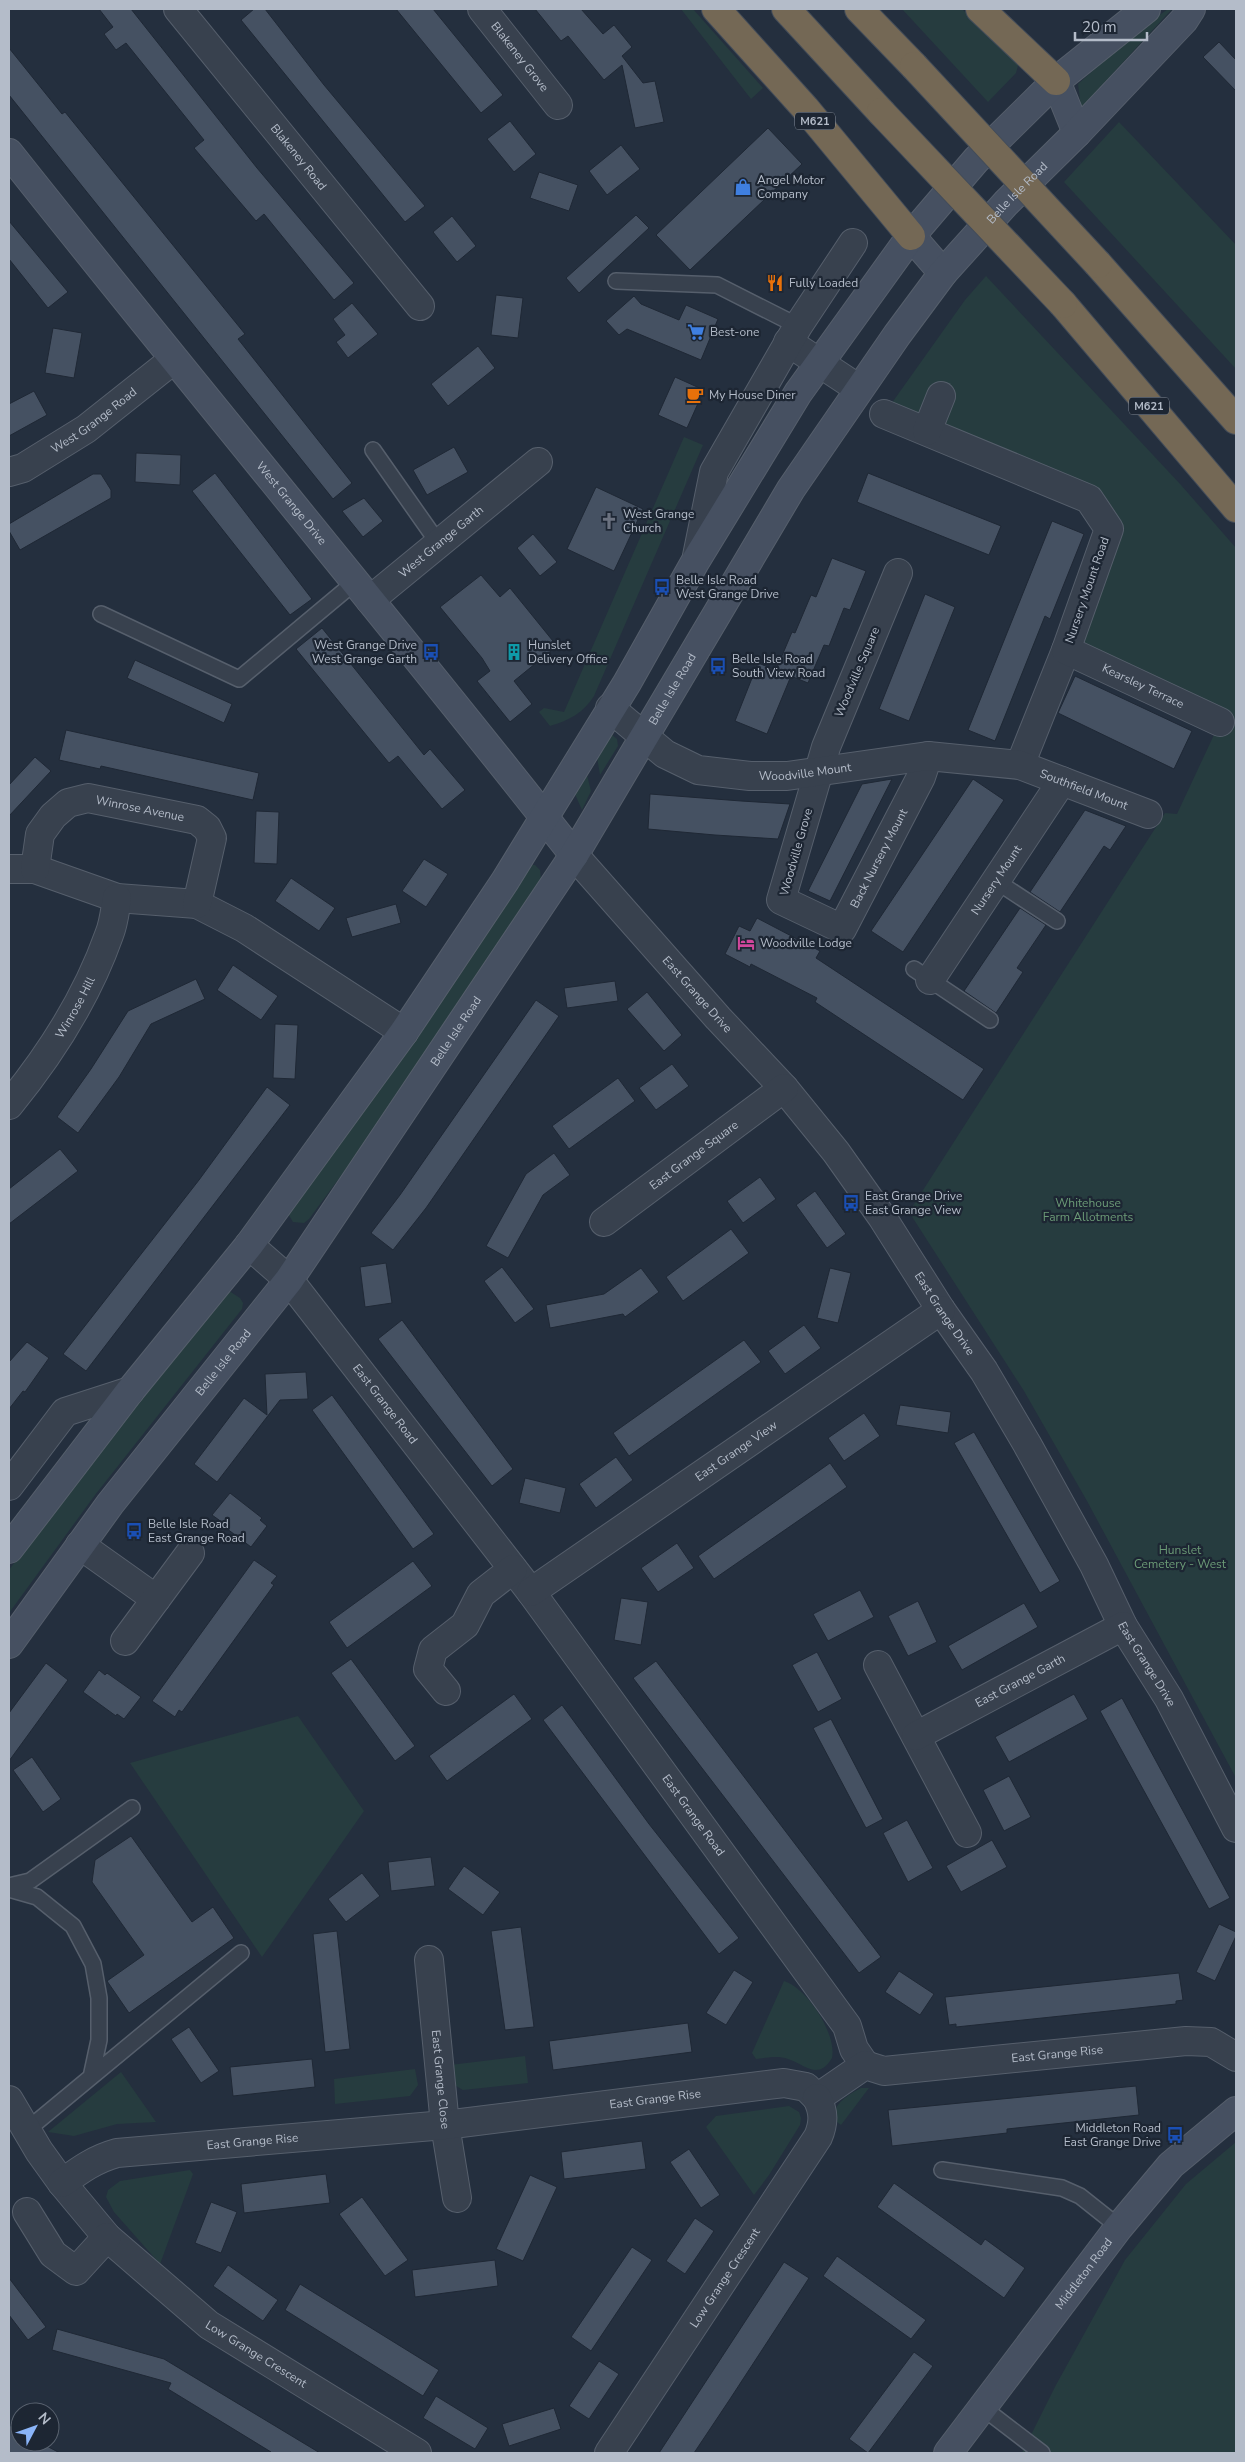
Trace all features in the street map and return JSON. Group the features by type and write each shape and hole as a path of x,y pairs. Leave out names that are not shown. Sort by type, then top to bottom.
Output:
{"highway":[{"name":"M621","path":"716,9 805,108 911,236"},
{"name":"M621","path":"786,9 1063,304 1236,508"},
{"path":"859,9 1098,264 1236,420"},
{"path":"980,9 1056,81"}],"street":[{"name":"Blakeney Road","path":"178,9 420,306"},
{"name":"Blakeney Grove","path":"482,9 558,105"},
{"path":"9,1549 130,1390 249,1246 404,1032 505,881 798,393 911,236 976,160 1056,81 1146,9"},
{"name":"Belle Isle Road","path":"9,1644 110,1504 289,1280 574,855 791,489 859,389 944,273 1006,203 1077,133 1184,20 1191,9"},
{"path":"1056,81 1077,133"},
{"name":"West Grange Drive","path":"9,153 173,360 363,591 574,855"},
{"path":"911,236 944,273"},
{"path":"695,562 714,472 793,334 853,244"},
{"path":"793,334 820,363 859,389"},
{"name":"West Grange Road","path":"9,472 23,468 86,429 173,360"},
{"path":"927,431 941,396"},
{"name":"Nursery Mount Road","path":"884,414 1089,499 1109,529 1066,650 1020,765"},
{"name":"West Grange Garth","path":"363,591 520,492 538,462"},
{"name":"Woodville Square","path":"819,773 826,747 898,573"},
{"name":"Kearsley Terrace","path":"1066,650 1220,722"},
{"name":"Woodville Mount","path":"610,708 665,754 698,770 750,776 787,776 819,773 928,756 1020,765"},
{"name":"Back Nursery Mount","path":"811,915 842,929 921,777 928,756"},
{"name":"Southfield Mount","path":"1020,765 1148,814"},
{"name":"Woodville Grove","path":"811,915 781,900 819,773"},
{"name":"Nursery Mount","path":"922,974 996,881 1062,781"},
{"name":"Winrose Avenue","path":"197,904 212,838 207,828 197,820 88,798 68,804 53,816 40,834 22,869 118,898 197,904 244,928 404,1032"},
{"name":"East Grange Drive","path":"574,855 718,1018 784,1088 836,1152 876,1209 941,1310 984,1371 1094,1565 1123,1626 1169,1699 1236,1828"},
{"name":"Winrose Hill","path":"9,1105 36,1071 78,1002 110,934 118,898"},
{"name":"East Grange Square","path":"604,1222 784,1088"},
{"name":"East Grange Road","path":"249,1246 289,1280 531,1592 847,2026 854,2049 865,2065"},
{"name":"East Grange View","path":"531,1592 941,1310"},
{"path":"9,1486 65,1412 130,1390"},
{"path":"80,1545 156,1599"},
{"path":"125,1641 190,1554"},
{"path":"446,1692 428,1669 433,1650 465,1625 481,1594 513,1569"},
{"name":"East Grange Garth","path":"916,1736 1123,1626"},
{"path":"878,1665 967,1833"},
{"name":"East Grange Close","path":"428,1960 445,2125 457,2198"},
{"name":"East Grange Rise","path":"865,2065 884,2071 1186,2041 1211,2042 1236,2057"},
{"path":"817,2098 865,2065"},
{"name":"East Grange Rise","path":"62,2183 100,2157 117,2153 445,2125 784,2083 806,2087 817,2098"},
{"name":"Low Grange Crescent","path":"609,2453 818,2137 823,2115 817,2098"},
{"name":"Low Grange Crescent","path":"9,2100 62,2183 107,2237 208,2325 417,2453"},
{"name":"Middleton Road","path":"948,2453 1119,2227 1171,2165 1236,2111"},
{"path":"27,2212 53,2254 76,2271 107,2237"}],"lane":[{"path":"616,281 717,285 793,334"},
{"path":"373,450 439,544"},
{"path":"101,614 239,680 363,591"},
{"path":"996,881 1057,921"},
{"path":"922,974 990,1020"},
{"path":"9,1888 30,1880 132,1808"},
{"path":"9,1888 37,1897 73,1926 93,1964 99,1998 100,2040 91,2076"},
{"path":"27,2130 241,1953"},
{"path":"942,2170 1062,2188 1080,2196 1119,2227"},
{"path":"982,2407 1042,2453"}],"green space":[{"path":"681,9 693,9 763,88 751,99"},
{"path":"902,9 962,9 1019,62 1016,73 988,102"},
{"path":"1168,9 1172,9 1081,108 1078,84 1135,33"},
{"path":"1119,122 1236,245 1236,369 1064,182"},
{"name":"Whitehouse Farm Allotments","path":"986,276 1181,485 1236,548 1236,1778 1087,1501 1024,1391 909,1212 1165,813 1177,814 1220,722 1066,650 1109,529 1089,499 884,414 965,300"},
{"path":"684,437 703,445 594,696 575,715 550,726 539,712 544,708 564,712"},
{"path":"611,734 617,739 618,746 600,775 596,751"},
{"path":"584,763 591,791 582,810 574,792"},
{"path":"528,865 535,865 540,870 541,880 403,1092 309,1219 304,1223 293,1222 287,1212"},
{"path":"226,1289 240,1298 243,1303 242,1309 95,1495 9,1613 9,1570 75,1480"},
{"path":"298,1716 364,1811 262,1957 130,1763"},
{"path":"784,1981 793,1985 811,2002 825,2025 830,2037 832,2058 822,2069 811,2069 780,2057 756,2059 752,2053"},
{"path":"525,2056 528,2083 463,2090 453,2084 450,2065"},
{"path":"415,2069 418,2085 410,2096 335,2104 334,2079"},
{"path":"121,2072 156,2122 117,2124 74,2136 48,2132"},
{"path":"861,2088 869,2088 841,2125 833,2119 836,2109 847,2096"},
{"path":"789,2106 799,2112 801,2118 800,2125 769,2175 754,2195 706,2127 716,2116"},
{"path":"1236,2142 1236,2453 1022,2453 1056,2385 1125,2260 1186,2184"},
{"path":"190,2170 193,2174 160,2264 114,2212 106,2197 108,2190 120,2181"}],"building":[{"path":"99,9 131,9 257,168 354,283 334,300 264,214 256,221 194,148 204,140 126,43 116,50 104,34 113,27"},
{"path":"254,9 265,9 324,85 425,206 405,222 241,20"},
{"path":"396,9 433,9 503,95 481,113"},
{"path":"535,9 581,9 603,34 614,25 632,47 622,56 643,83 655,81 664,122 635,128 622,65 604,80 568,36 561,41"},
{"path":"1219,42 1236,60 1236,91 1203,57"},
{"path":"9,48 62,114 65,112 245,334 238,339 352,483 333,499 9,95"},
{"path":"510,121 536,154 514,172 487,139"},
{"name":"Angel Motor Company","path":"768,128 802,164 690,270 656,235"},
{"path":"621,145 640,169 607,195 589,171"},
{"path":"539,172 578,185 569,211 530,198"},
{"path":"636,215 649,228 579,293 566,278"},
{"path":"452,216 476,246 457,262 433,232"},
{"path":"9,221 68,292 48,308 9,259"},
{"path":"496,295 523,298 518,338 491,335"},
{"path":"634,296 641,304 679,320 686,305 718,319 701,360 627,329 619,335 606,321"},
{"path":"352,303 378,334 348,358 336,342 345,335 333,319"},
{"path":"53,328 82,333 74,378 45,373"},
{"path":"478,346 495,368 448,406 431,384"},
{"path":"675,377 704,390 687,428 658,415"},
{"path":"34,391 47,415 9,436 9,404"},
{"path":"454,447 468,472 427,495 413,470"},
{"path":"136,453 181,455 180,485 135,482"},
{"path":"215,473 312,599 290,615 192,491"},
{"path":"868,473 1001,526 989,555 857,502"},
{"path":"93,474 101,474 111,490 111,498 20,550 9,531 9,524"},
{"name":"West Grange Church","path":"596,487 643,509 614,571 567,549"},
{"path":"364,498 383,521 363,537 342,511"},
{"path":"1052,521 1084,534 1050,619 1045,616 995,741 968,730"},
{"path":"533,534 557,562 540,576 517,548"},
{"path":"832,558 866,571 850,610 844,608 829,646 824,645 808,683 776,670 792,632 795,633 811,595 816,597"},
{"name":"Hunslet Delivery Office","path":"481,575 500,597 510,588 557,646 514,681 532,704 510,722 477,681 490,671 482,658 440,607"},
{"path":"925,594 955,607 909,721 879,709"},
{"path":"322,628 424,755 430,749 465,790 442,809 398,756 389,763 296,649"},
{"path":"135,660 232,704 224,723 127,678"},
{"path":"758,663 791,676 767,734 735,721"},
{"path":"1075,676 1192,731 1174,769 1058,713"},
{"path":"66,730 259,773 253,800 101,766 100,769 59,760"},
{"path":"35,757 51,771 9,816 9,785"},
{"path":"892,779 830,901 808,891 862,784"},
{"path":"973,779 1004,800 903,952 871,931"},
{"path":"650,794 790,804 778,839 715,835 648,829"},
{"path":"1085,810 1126,826 1110,850 1104,846 1060,912 1030,892"},
{"path":"256,811 279,812 277,864 254,863"},
{"path":"424,859 448,874 426,907 402,891"},
{"path":"291,878 335,908 319,931 275,901"},
{"path":"396,904 401,923 352,937 346,918"},
{"path":"1020,908 1046,925 1017,968 1023,972 996,1013 964,991"},
{"path":"757,918 820,951 816,958 984,1069 963,1100 815,1002 817,998 751,964 750,967 725,954 739,926 750,931"},
{"path":"233,965 278,996 261,1020 217,990"},
{"path":"196,979 205,999 151,1024 119,1077 78,1133 57,1117 91,1069 128,1011"},
{"path":"615,981 618,1001 567,1008 564,988"},
{"path":"647,992 682,1035 664,1051 627,1009"},
{"path":"536,1000 559,1016 426,1208 393,1250 371,1233 400,1195"},
{"path":"275,1024 298,1025 295,1079 273,1078"},
{"path":"672,1064 689,1086 656,1110 639,1088"},
{"path":"618,1078 635,1101 569,1149 552,1126"},
{"path":"267,1087 290,1105 86,1371 63,1354 199,1180"},
{"path":"60,1149 78,1171 9,1224 9,1189"},
{"path":"554,1153 570,1175 543,1195 508,1258 486,1246 526,1174"},
{"path":"760,1177 776,1199 743,1223 727,1201"},
{"path":"815,1191 846,1234 827,1248 796,1205"},
{"path":"731,1229 749,1253 683,1301 666,1277"},
{"path":"386,1263 392,1303 365,1307 360,1267"},
{"path":"502,1267 534,1309 515,1323 484,1281"},
{"path":"641,1268 659,1292 625,1317 623,1314 550,1328 546,1305 604,1294"},
{"path":"830,1268 851,1273 838,1323 817,1318"},
{"path":"402,1320 513,1469 492,1486 378,1339"},
{"path":"804,1325 821,1348 785,1374 768,1351"},
{"path":"744,1340 761,1362 629,1456 613,1433"},
{"path":"27,1342 49,1358 25,1392 23,1391 9,1409 9,1362"},
{"path":"306,1372 308,1399 280,1400 217,1482 194,1464 244,1398 267,1415 265,1374"},
{"path":"332,1395 434,1534 413,1549 312,1410"},
{"path":"900,1405 951,1412 948,1433 896,1425"},
{"path":"864,1413 880,1436 844,1461 828,1438"},
{"path":"974,1432 1060,1581 1040,1593 954,1443"},
{"path":"616,1457 633,1480 596,1508 579,1484"},
{"path":"830,1463 847,1487 714,1579 698,1556"},
{"path":"525,1478 566,1488 560,1513 519,1503"},
{"path":"230,1493 262,1518 260,1520 267,1526 251,1547 218,1522 219,1520 212,1515"},
{"path":"677,1543 694,1568 658,1592 641,1568"},
{"path":"254,1560 277,1576 271,1583 274,1585 182,1712 179,1710 175,1717 152,1701"},
{"path":"413,1561 432,1586 347,1648 329,1622"},
{"path":"860,1590 874,1617 828,1641 813,1614"},
{"path":"621,1598 648,1602 641,1645 614,1640"},
{"path":"918,1601 937,1642 908,1656 888,1616"},
{"path":"1024,1603 1038,1627 962,1670 948,1646"},
{"path":"817,1652 842,1699 818,1712 792,1665"},
{"path":"351,1659 415,1746 395,1761 331,1673"},
{"path":"656,1661 881,1957 859,1973 633,1678"},
{"path":"46,1663 68,1680 9,1761 9,1713"},
{"path":"99,1670 105,1675 107,1673 141,1697 124,1719 117,1714 116,1716 83,1692"},
{"path":"514,1694 532,1719 447,1781 429,1756"},
{"path":"1074,1694 1088,1719 1009,1762 995,1737"},
{"path":"1122,1698 1230,1898 1209,1909 1100,1711"},
{"path":"562,1705 649,1824 739,1938 719,1954 543,1720"},
{"path":"831,1719 883,1819 866,1828 813,1728"},
{"path":"32,1757 61,1799 43,1812 13,1770"},
{"path":"1009,1776 1031,1817 1004,1831 983,1790"},
{"path":"907,1820 933,1868 908,1882 883,1833"},
{"path":"131,1836 192,1922 213,1907 234,1938 129,2013 107,1981 144,1955 92,1882 95,1860"},
{"path":"992,1840 1007,1867 961,1892 946,1866"},
{"path":"431,1857 435,1886 391,1891 388,1862"},
{"path":"464,1866 500,1892 483,1915 448,1889"},
{"path":"362,1873 380,1896 346,1922 328,1899"},
{"path":"1219,1924 1236,1932 1236,1936 1215,1981 1196,1972"},
{"path":"521,1927 534,2027 505,2030 491,1931"},
{"path":"337,1931 350,2049 325,2052 313,1934"},
{"path":"734,1970 753,1982 726,2025 706,2013"},
{"path":"899,1971 934,1994 920,2015 885,1992"},
{"path":"1179,1973 1183,2000 1176,2001 1176,2004 956,2027 956,2024 949,2025 945,1997"},
{"path":"688,2023 692,2052 553,2070 549,2041"},
{"path":"189,2027 219,2071 201,2083 171,2039"},
{"path":"312,2059 315,2087 233,2096 230,2067"},
{"path":"1136,2086 1139,2115 1007,2129 1007,2133 892,2146 888,2110"},
{"path":"642,2141 646,2169 564,2179 561,2152"},
{"path":"689,2149 720,2195 701,2208 670,2162"},
{"path":"326,2174 330,2203 244,2213 241,2184"},
{"path":"530,2175 557,2187 523,2261 496,2249"},
{"path":"894,2183 981,2245 985,2239 1025,2268 1004,2298 877,2207"},
{"path":"362,2197 408,2260 385,2276 339,2214"},
{"path":"211,2202 237,2212 221,2253 195,2243"},
{"path":"695,2218 714,2231 685,2274 666,2261"},
{"path":"632,2247 652,2260 591,2351 571,2337"},
{"path":"837,2256 926,2320 911,2339 823,2276"},
{"path":"495,2260 498,2286 415,2297 412,2270"},
{"path":"784,2262 809,2278 730,2399 694,2453 659,2453"},
{"path":"228,2265 278,2300 263,2321 213,2286"},
{"path":"9,2278 46,2327 28,2340 9,2315"},
{"path":"300,2284 439,2370 423,2396 285,2310"},
{"path":"57,2329 164,2359 320,2453 270,2453 168,2389 171,2383 52,2350"},
{"path":"914,2352 933,2366 868,2453 849,2439"},
{"path":"599,2361 619,2374 589,2419 569,2406"},
{"path":"436,2396 488,2428 475,2449 423,2418"},
{"path":"554,2408 561,2429 509,2446 502,2424"},
{"path":"9,2425 10,2452 60,2453 9,2453"}],"place":[{"name":"Angel Motor Company","path":"743,187"},
{"name":"Fully Loaded","path":"775,283"},
{"name":"Best-one","path":"696,332"},
{"name":"My House Diner","path":"695,395"},
{"name":"West Grange Church","path":"609,521"},
{"name":"Belle Isle Road West Grange Drive","path":"662,587"},
{"name":"West Grange Drive West Grange Garth","path":"431,652"},
{"name":"Hunslet Delivery Office","path":"514,652"},
{"name":"Belle Isle Road South View Road","path":"718,666"},
{"name":"Woodville Lodge","path":"746,943"},
{"name":"East Grange Drive East Grange View","path":"851,1203"},
{"name":"Belle Isle Road East Grange Road","path":"134,1531"},
{"name":"Middleton Road East Grange Drive","path":"1175,2135"}],"park label":[{"name":"Hunslet Cemetery - West","path":"1180,1557"}]}
